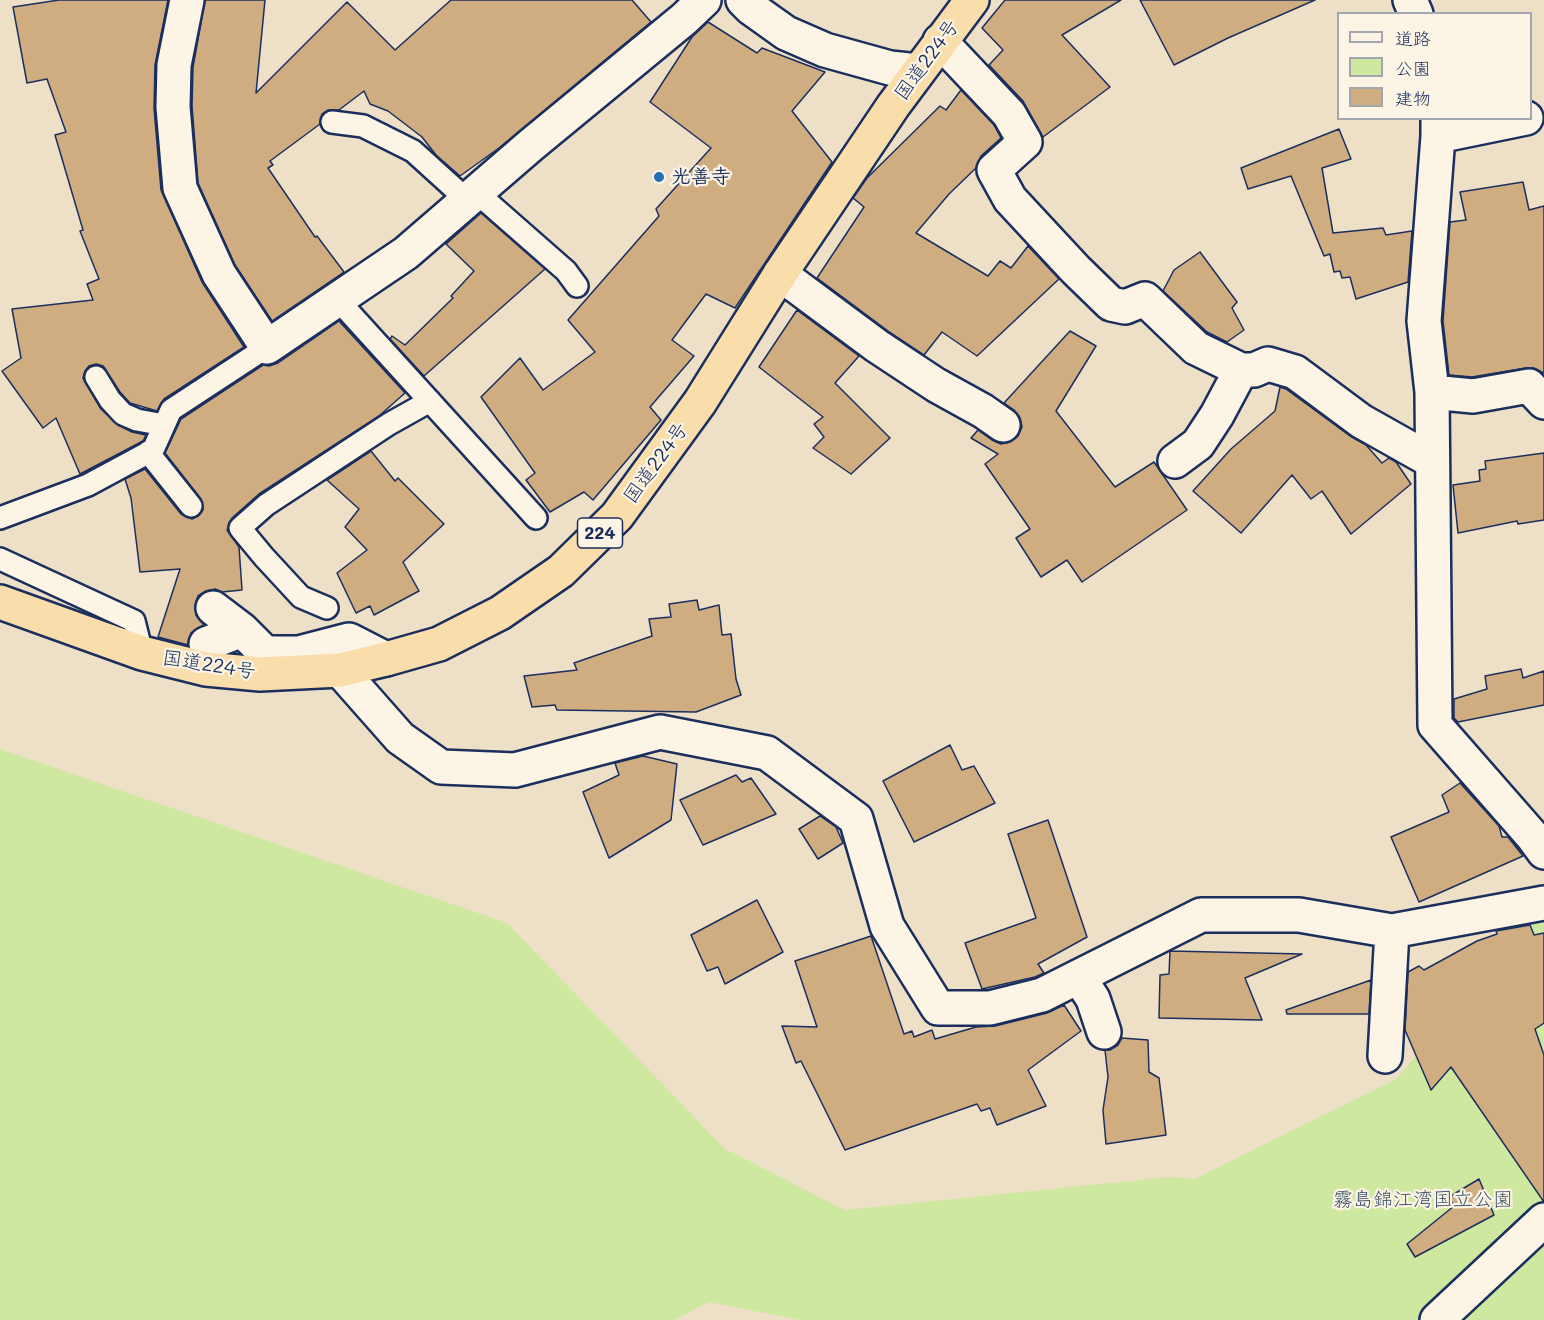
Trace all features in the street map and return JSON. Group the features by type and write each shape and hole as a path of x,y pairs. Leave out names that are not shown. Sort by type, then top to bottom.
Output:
{"highway":[{"name":"国道224号","path":"0,602 142,653 206,669 260,674 340,670 386,659 439,644 500,613 561,571 617,516 700,402 780,274 918,71 972,0"}],"street":[{"path":"187,0 174,65 173,108 180,188 219,274 267,347 406,253 704,0"},
{"path":"743,0 786,33 825,50 890,68 918,71"},
{"path":"940,41 1009,114 1025,142 994,170 1010,199 1111,304 1125,307 1145,298 1196,348 1241,370 1254,369 1268,364 1295,372 1360,421 1432,461"},
{"path":"1510,120 1438,128 1424,321 1432,392 1435,725 1544,852"},
{"path":"780,274 936,385 1003,424"},
{"path":"1174,461 1198,444 1241,370"},
{"path":"1432,392 1473,396 1529,386 1544,402"},
{"path":"213,608 242,630 265,653 299,653 349,640 386,659"},
{"path":"206,644 242,630"},
{"path":"340,670 400,738 441,767 515,770 660,732 768,753 856,819 887,926 938,1008 990,1008 1042,995 1201,915 1299,915 1392,932 1544,903"},
{"path":"1385,1056 1392,932"},
{"path":"1079,976 1093,999 1104,1032"},
{"path":"1437,1320 1544,1221"}],"lane":[{"path":"332,122 363,126 413,152 550,256 566,271 577,286"},
{"path":"338,300 536,518"},
{"path":"0,518 88,485 153,450 171,410 267,347"},
{"path":"96,377 110,400 123,414 137,420 164,425"},
{"path":"327,608 301,597 240,528 266,505 389,424 430,400"},
{"path":"148,452 191,506"},
{"path":"0,559 134,621 142,653"}],"green space":[{"name":"霧島錦江湾国立公園","path":"0,749 507,923 725,1149 845,1210 1169,1177 1195,1179 1396,1079 1544,909 1544,1320 800,1320 709,1302 674,1320 0,1320"}],"building":[{"path":"59,0 168,0 155,65 154,108 161,190 202,282 244,347 164,399 157,411 130,403 103,366 96,364 89,366 83,378 101,409 118,425 132,432 146,435 143,441 80,474 56,418 43,428 2,371 21,358 12,309 93,300 87,284 99,279 80,231 83,230 55,135 66,132 47,79 27,83 13,7"},
{"path":"205,0 265,0 256,93 347,2 395,50 451,0 632,0 651,22 499,148 460,176 436,155 422,137 388,111 370,104 364,91 339,110 328,110 322,114 320,124 270,161 273,165 268,168 315,237 317,236 344,272 272,321 235,265 198,183 192,106 193,67"},
{"path":"1005,0 1121,0 1062,35 1110,87 1043,137 1023,101 989,65 1003,50 982,28"},
{"path":"1140,0 1315,0 1228,38 1174,65"},
{"path":"708,22 757,53 762,48 825,72 792,111 832,162 735,308 706,294 672,340 694,356 650,407 661,420 593,500 584,492 550,512 526,480 535,473 481,397 520,358 543,390 595,352 568,320 659,216 656,209 711,148 650,102 692,37"},
{"path":"961,90 994,125 1001,138 981,156 976,168 949,194 916,233 988,276 1000,261 1011,268 1028,246 1059,279 977,356 942,332 924,355 817,278 864,207 853,198 867,178 940,106 946,110"},
{"path":"1339,129 1351,159 1322,168 1333,233 1383,228 1386,235 1412,231 1408,282 1356,299 1350,277 1342,278 1340,271 1334,272 1330,254 1324,256 1291,176 1248,189 1241,168"},
{"path":"1523,182 1529,210 1544,206 1544,373 1534,368 1526,368 1472,377 1449,375 1443,321 1450,222 1466,220 1460,192"},
{"path":"481,213 545,269 424,376 390,339 392,336 405,345 453,298 451,296 474,271 446,244"},
{"path":"1200,252 1237,302 1232,308 1244,330 1227,342 1207,332 1163,291 1174,270"},
{"path":"797,310 859,356 835,383 890,438 851,474 813,448 824,437 814,424 823,417 759,367"},
{"path":"339,321 405,393 379,416 259,494 232,518 227,530 239,547 242,590 222,592 215,589 198,596 195,605 196,615 204,625 191,633 188,645 158,637 180,569 140,572 131,498 125,479 145,469 181,514 192,519 198,516 203,510 201,499 165,453 181,419 263,365 278,363"},
{"path":"1070,331 1096,346 1056,411 1115,487 1154,462 1187,510 1082,582 1067,560 1041,577 1016,538 1030,529 985,464 998,454 971,438 978,430 1001,444 1010,442 1018,436 1022,427 1020,418 1004,403"},
{"path":"1280,387 1366,445 1382,463 1389,458 1396,462 1411,484 1351,534 1322,491 1311,499 1292,475 1241,533 1193,491 1231,449 1275,411"},
{"path":"371,451 395,481 398,478 444,524 403,562 419,591 374,615 370,606 356,613 337,573 367,550 345,527 359,509 327,480"},
{"path":"1544,453 1544,520 1518,524 1517,521 1458,533 1453,485 1480,481 1479,470 1486,469 1485,461"},
{"path":"697,600 699,610 719,605 722,635 731,634 736,679 741,695 696,712 557,710 555,705 532,707 524,676 577,670 574,663 652,636 649,619 671,617 669,604"},
{"path":"1521,669 1523,678 1544,671 1544,705 1458,722 1454,718 1454,699 1487,689 1485,676"},
{"path":"950,745 962,770 974,766 995,803 914,842 883,781"},
{"path":"643,756 677,764 671,820 609,858 583,792 619,775 615,763"},
{"path":"736,775 742,782 751,778 776,814 703,845 680,800"},
{"path":"1460,783 1499,826 1502,837 1508,837 1523,856 1419,902 1391,837 1449,812 1442,795"},
{"path":"820,816 836,827 843,843 818,859 799,829"},
{"path":"1048,820 1087,937 1038,964 1044,973 982,989 965,943 1036,918 1008,834"},
{"path":"757,900 783,952 725,984 718,967 707,971 691,935"},
{"path":"1530,925 1534,935 1544,933 1544,1023 1535,1029 1544,1055 1544,1202 1451,1067 1431,1090 1405,1030 1408,972 1419,966 1424,970 1477,941 1497,934 1496,931"},
{"path":"871,936 904,1034 912,1031 914,1037 932,1030 935,1039 976,1027 995,1026 1047,1013 1064,1005 1081,1031 1028,1070 1046,1106 997,1125 990,1108 981,1111 977,1104 845,1150 801,1061 796,1063 782,1026 817,1027 795,961"},
{"path":"1170,951 1302,954 1245,978 1262,1020 1159,1018 1160,975 1169,974"},
{"path":"1371,980 1369,1014 1287,1014 1286,1010"},
{"path":"1122,1038 1148,1040 1149,1072 1159,1078 1166,1135 1106,1144 1103,1110 1108,1077 1105,1050 1118,1045"},
{"path":"1479,1179 1494,1215 1415,1257 1407,1244 1454,1206 1449,1197"}],"place":[{"name":"光善寺","path":"659,177"}]}
